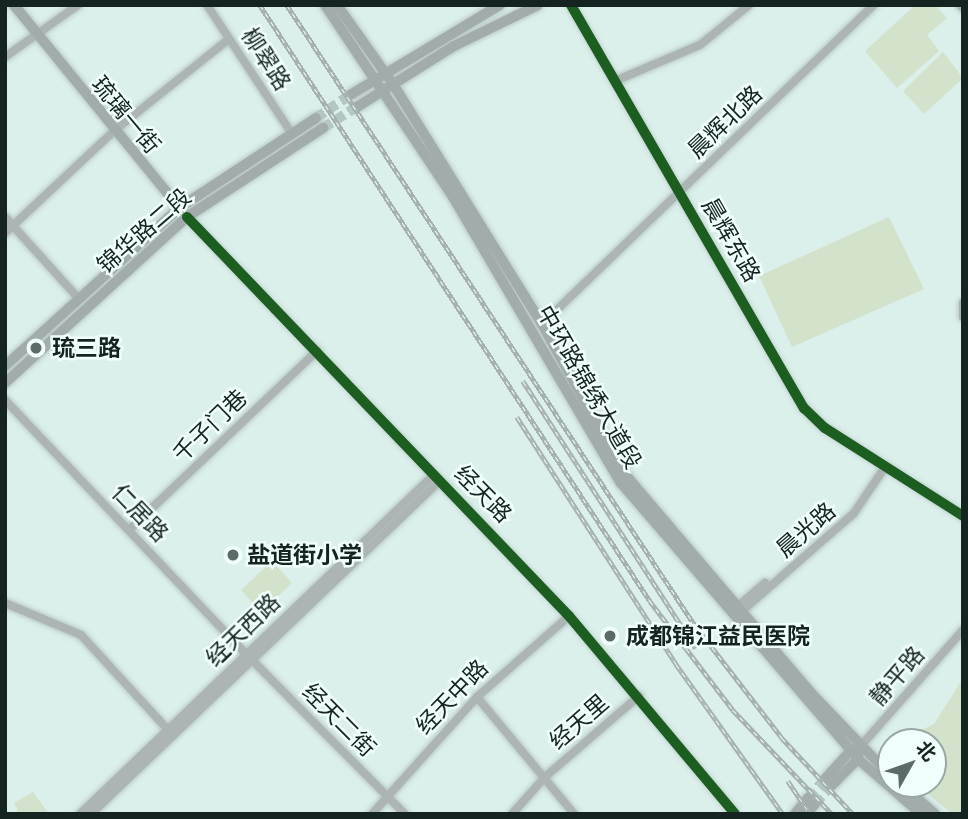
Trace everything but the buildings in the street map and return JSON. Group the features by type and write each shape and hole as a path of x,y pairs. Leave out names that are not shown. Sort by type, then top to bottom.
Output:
{"main road":[{"name":"琉璃一街","path":"14,5 36,36 187,217"},
{"name":"中环路锦绣大道段","path":"325,5 389,87 542,324 624,473 855,749"},
{"name":"中环路锦绣大道段","path":"337,5 380,75"},
{"path":"350,95 499,5"},
{"path":"357,107 478,33 538,5"},
{"name":"中环路锦绣大道段","path":"389,87 535,330 621,484 855,749 877,766"},
{"name":"锦华路二段","path":"5,366 179,208 316,118"},
{"name":"锦华路二段","path":"5,383 187,217 323,128"},
{"path":"855,749 828,782 858,760"},
{"path":"855,749 858,760 921,814"},
{"path":"917,798 935,814"},
{"path":"795,814 811,801 806,814"}],"street":[{"path":"5,57 78,5"},
{"name":"柳翠路","path":"207,5 292,134"},
{"name":"晨辉东路","path":"571,5 804,408 825,428 963,516"},
{"path":"615,81 700,45 750,5"},
{"name":"晨辉北路","path":"542,324 873,5"},
{"path":"5,233 114,131 229,39"},
{"path":"5,217 79,299"},
{"name":"经天路","path":"187,217 569,617 639,696 734,814"},
{"path":"963,303 963,317"},
{"name":"千子门巷","path":"129,530 317,351"},
{"name":"仁居路","path":"5,400 246,654"},
{"name":"晨光路","path":"739,609 854,513 883,465"},
{"name":"经天西路","path":"80,814 246,654 437,478"},
{"name":"经天西路","path":"91,814 253,661 437,478"},
{"path":"5,603 81,635 167,729"},
{"name":"经天中路","path":"372,814 477,697 569,617"},
{"name":"静平路","path":"855,749 963,630"},
{"name":"经天二街","path":"246,654 405,814"},
{"name":"经天里","path":"512,814 545,777 639,696"},
{"path":"477,697 574,814"}],"green space":[{"path":"915,5 935,5 947,18 927,35 939,51 897,88 865,51"},
{"path":"943,52 963,78 924,114 903,91"},
{"path":"889,217 924,289 792,347 759,276"},
{"path":"272,561 292,583 261,612 241,590"},
{"path":"963,678 963,814 952,814 933,798 947,798 947,728 926,728 934,724"},
{"path":"33,792 49,814 13,814 18,810 14,803"}],"tunnel":[{"path":"316,118 350,95"},
{"path":"323,128 357,107"},
{"path":"808,798 825,779"},
{"path":"815,804 832,785"}],"railway":[{"path":"260,5 650,601 733,710 832,814"},
{"path":"287,5 694,624 782,738 853,814"},
{"path":"523,381 696,648"},
{"path":"517,417 676,664 783,814"},
{"path":"788,781 810,814"}],"cycle path":[{"path":"571,5 804,408 825,428 963,516"},
{"path":"187,217 569,616 735,814"}],"place":[{"name":"琉三路","path":"36,348"},
{"name":"盐道街小学","path":"233,555"},
{"name":"成都锦江益民医院","path":"610,636"}]}
